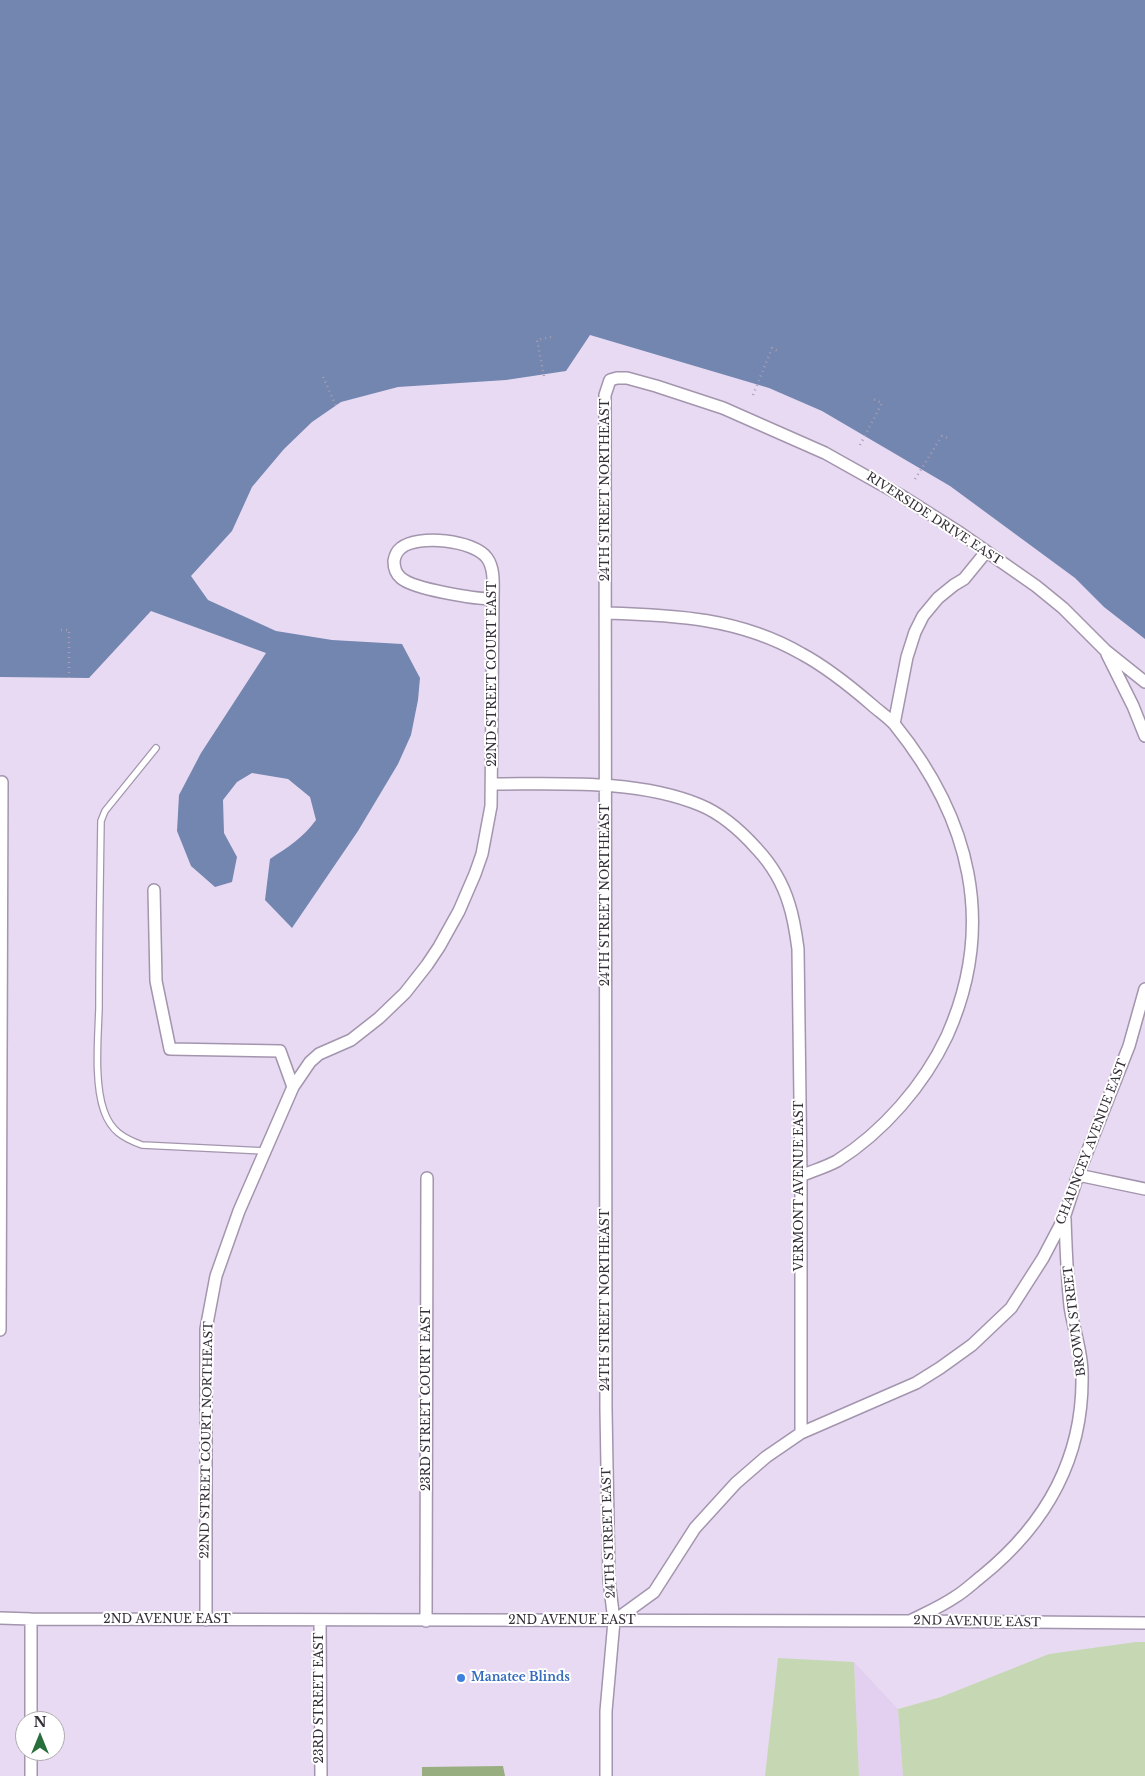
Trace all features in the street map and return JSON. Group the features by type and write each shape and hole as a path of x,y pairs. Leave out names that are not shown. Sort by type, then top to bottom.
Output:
{"street":[{"name":"RIVERSIDE DRIVE EAST","path":"610,380 627,378 723,408 825,453 900,495 960,533 1036,586 1063,608 1105,650 1145,682"},
{"name":"24TH STREET NORTHEAST","path":"606,1410 605,395 610,380"},
{"name":"22ND STREET COURT EAST","path":"492,784 493,599 491,564 484,555 474,548 445,540 414,543 402,547 394,558 394,567 398,576 408,582 466,597 493,599"},
{"path":"894,724 907,657 915,632 923,616 938,598 964,579 986,552"},
{"path":"606,613 686,617 723,623 758,634 801,653 828,670 894,724 943,797 963,848 969,876 972,905 969,962 957,1012 939,1052 925,1076 890,1116 836,1162 801,1176"},
{"path":"1105,650 1133,706 1145,736"},
{"path":"0,1330 2,782"},
{"name":"VERMONT AVENUE EAST","path":"492,784 588,784 638,789 675,796 701,806 725,820 747,837 766,858 779,880 791,911 798,949 801,1176 801,1433"},
{"name":"22ND STREET COURT NORTHEAST","path":"206,1620 206,1329 216,1276 239,1211 293,1087 310,1062 319,1054 351,1040 379,1018 405,993 427,965 459,911 478,868 488,831 492,784"},
{"path":"154,890 156,981 170,1049 280,1051 293,1087"},
{"name":"CHAUNCEY AVENUE EAST","path":"801,1433 916,1383 972,1345 1011,1308 1043,1258 1064,1218 1078,1175 1129,1046 1145,989"},
{"path":"1078,1175 1145,1189"},
{"name":"23RD STREET COURT EAST","path":"426,1621 427,1178"},
{"name":"BROWN STREET","path":"910,1621 956,1597 994,1566 1036,1521 1061,1480 1076,1432 1081,1404 1082,1372 1070,1306 1064,1218"},
{"name":"24TH STREET EAST","path":"606,1410 609,1580 614,1621 606,1711 606,1776"},
{"path":"614,1621 654,1592 695,1528 736,1483 766,1457 801,1433"},
{"name":"2ND AVENUE EAST","path":"0,1618 426,1621 910,1621 1145,1624"},
{"path":"30,1619 31,1711"},
{"name":"23RD STREET EAST","path":"320,1620 321,1776"},
{"path":"31,1761 31,1776"}],"lane":[{"path":"156,748 105,811 101,822 98,1044 100,1095 104,1113 112,1126 124,1138 142,1145 265,1152"}],"path":[{"path":"544,376 537,340 551,337"},
{"path":"753,395 772,348 778,351"},
{"path":"323,377 337,408"},
{"path":"860,445 882,403 873,399"},
{"path":"915,479 942,436 948,438"},
{"path":"61,630 70,630 70,679"}],"shaded area":[{"path":"854,1662 898,1709 903,1776 859,1776"}],"green space":[{"path":"1145,1642 1145,1776 903,1776 898,1709 941,1697 1049,1654"},
{"path":"778,1658 854,1662 859,1776 765,1776"},
{"path":"503,1766 505,1776 422,1776 422,1767"}],"water":[{"path":"0,0 1145,0 1145,639 1104,607 1075,578 950,486 822,411 769,388 590,335 566,371 506,380 398,387 341,402 312,422 284,449 252,487 232,531 191,576 208,600 276,631 332,640 402,644 420,678 411,735 398,764 358,831 292,928 265,900 270,859 300,837 316,820 310,797 288,779 252,773 237,782 223,800 224,833 237,857 232,882 215,887 191,866 177,831 179,795 201,753 266,653 151,611 89,678 0,677"}],"place":[{"name":"Manatee Blinds","path":"461,1678"}]}
